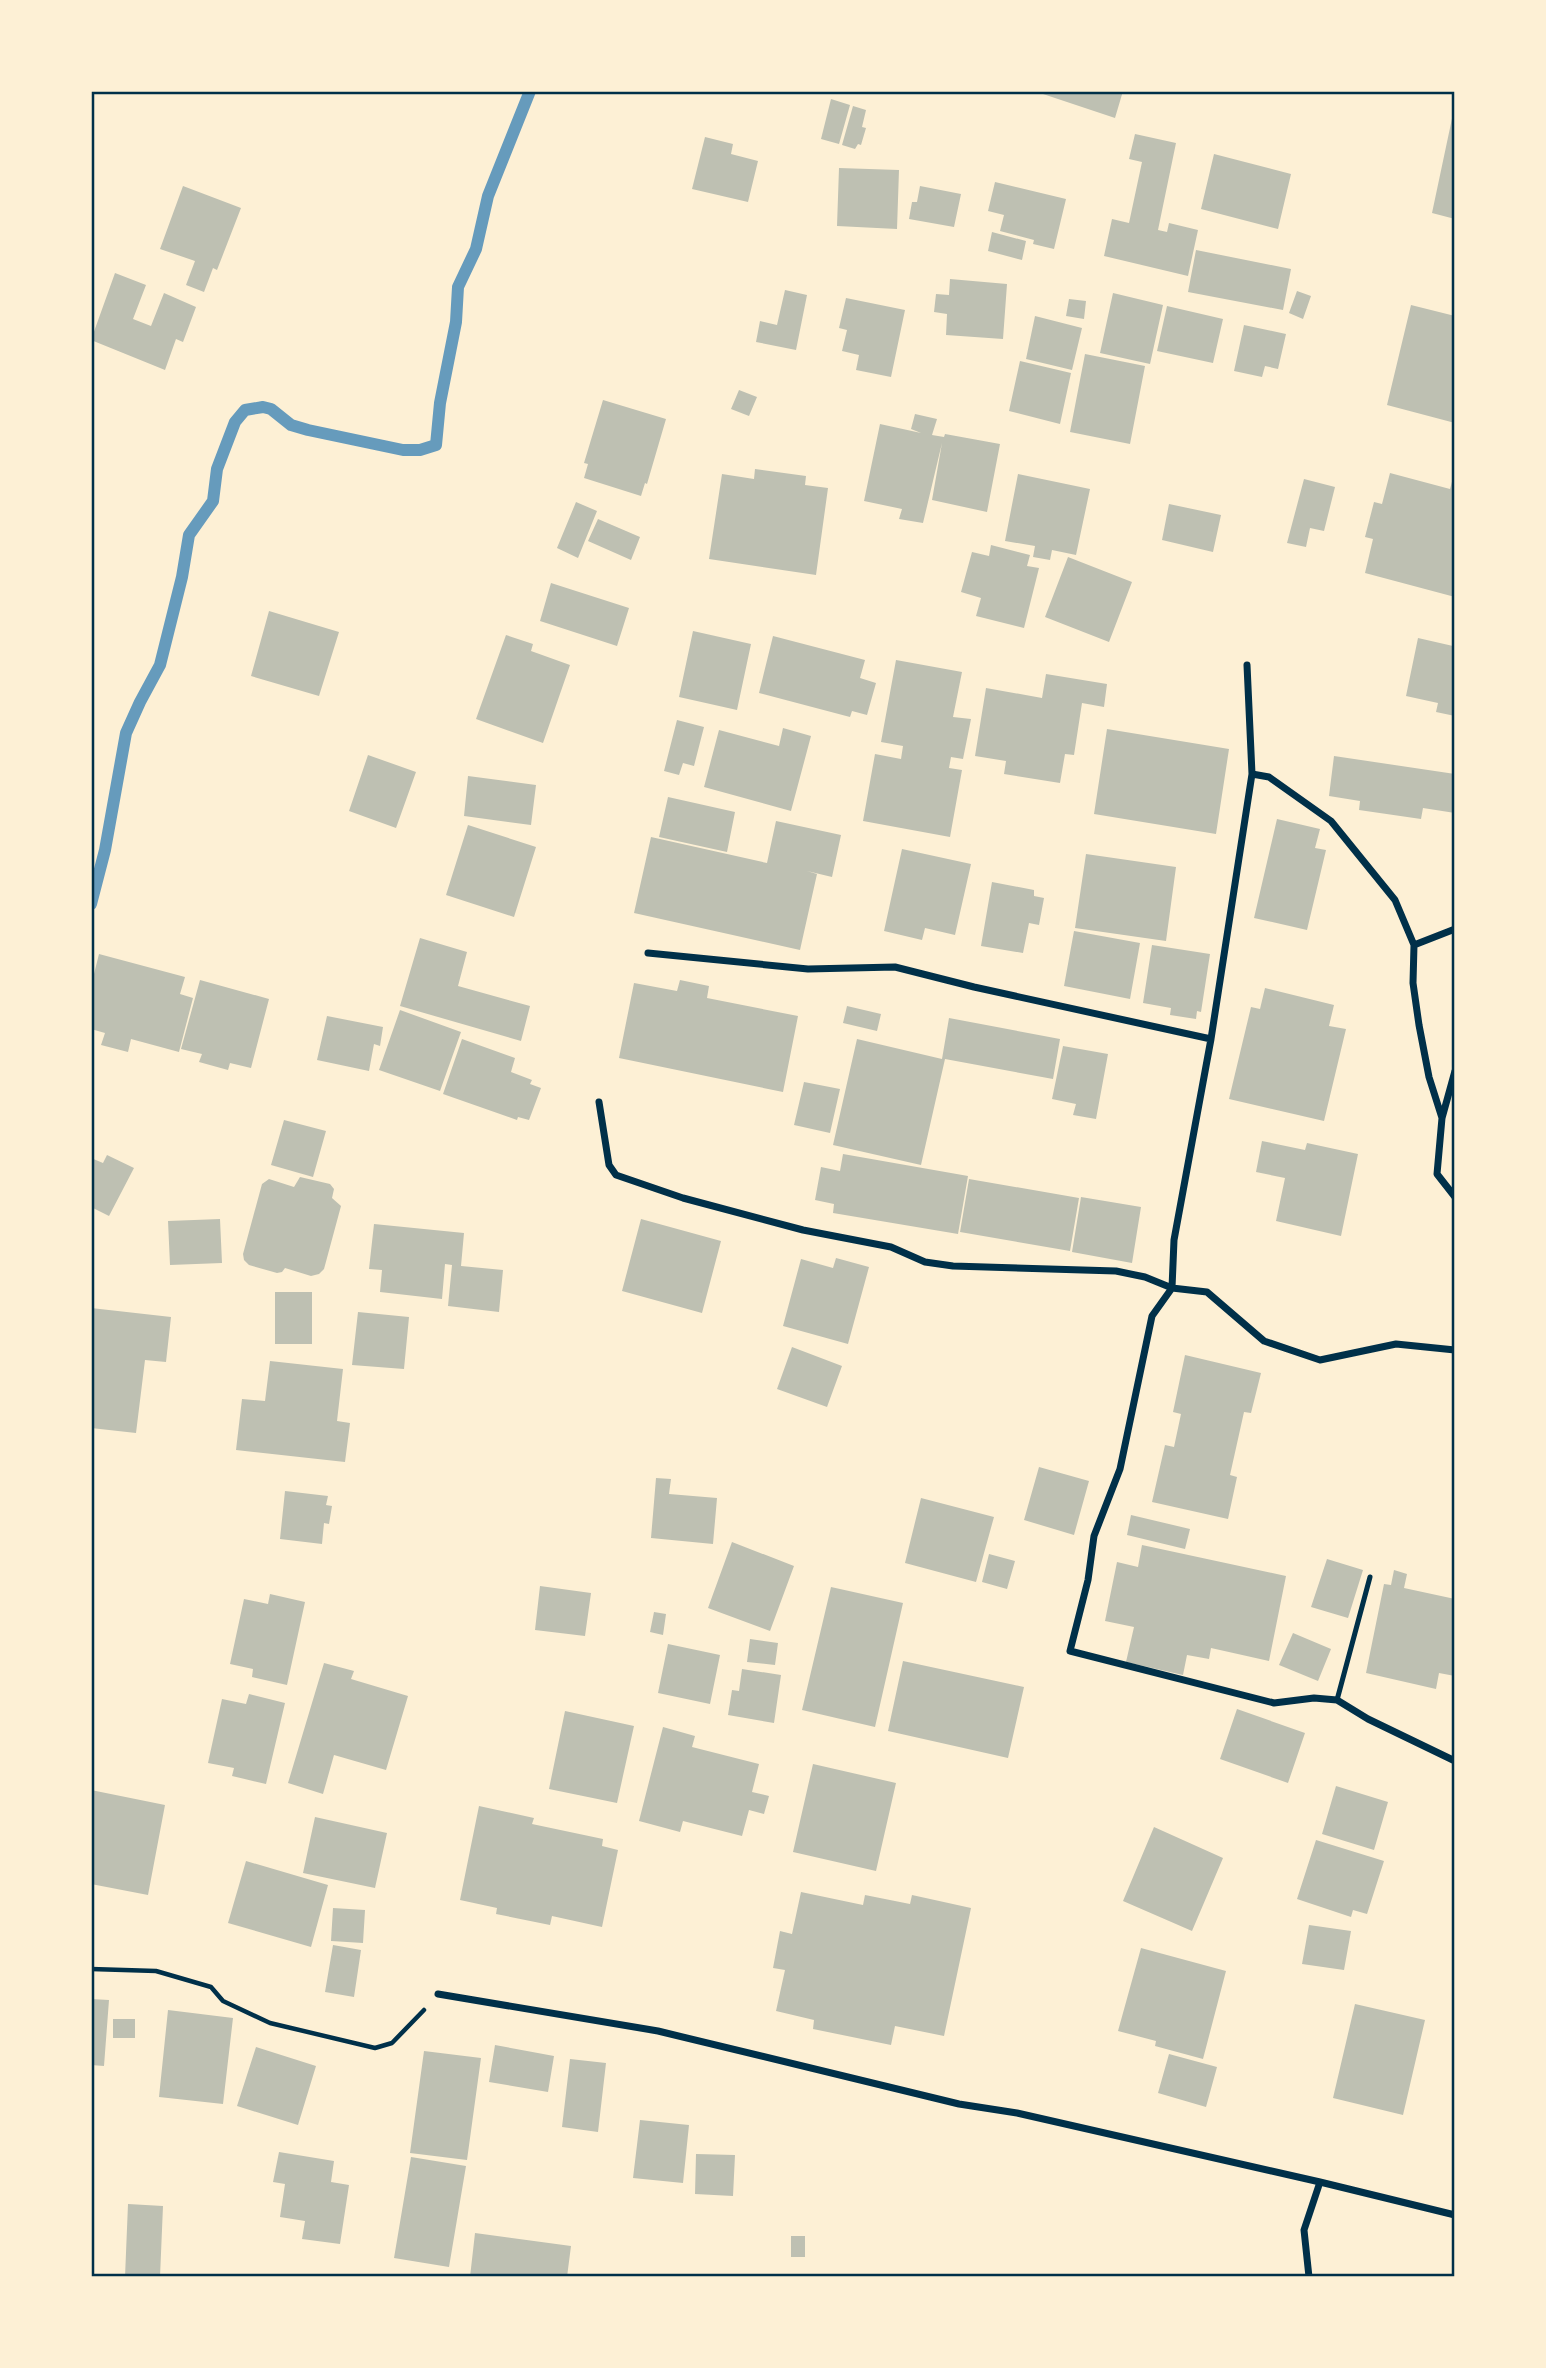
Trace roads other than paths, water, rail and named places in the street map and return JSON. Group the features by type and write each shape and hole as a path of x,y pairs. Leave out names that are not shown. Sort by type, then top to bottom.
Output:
{"street":[{"path":"1247,665 1252,774 1212,1039 1174,1240 1172,1288 1152,1316 1120,1469 1094,1536 1088,1580 1070,1651 1274,1703 1314,1698 1337,1700 1368,1719 1455,1760"},
{"path":"1252,774 1269,777 1331,821 1395,900 1414,945 1413,983 1419,1025 1429,1077 1443,1118"},
{"path":"1414,945 1455,929"},
{"path":"648,953 808,969 895,967 1212,1039"},
{"path":"1455,1071 1443,1118 1437,1174 1455,1197"},
{"path":"599,1102 609,1165 616,1175 683,1198 803,1230 891,1247 925,1262 953,1266 1115,1271 1145,1277 1172,1288 1207,1292 1264,1341 1320,1360 1396,1344 1455,1350"},
{"path":"438,1994 658,2031 959,2104 1017,2113 1320,2182 1455,2216"},
{"path":"1309,2277 1304,2230 1320,2182"}],"lane":[{"path":"1337,1700 1370,1577"}],"waterway":[{"path":"91,904 105,850 126,733 160,665 182,577 189,535 213,501 217,469 235,422 245,410 263,407 271,409 291,425 308,430 403,450 420,450 436,445 440,403 456,322 458,287 476,249 488,196 530,91"}]}
